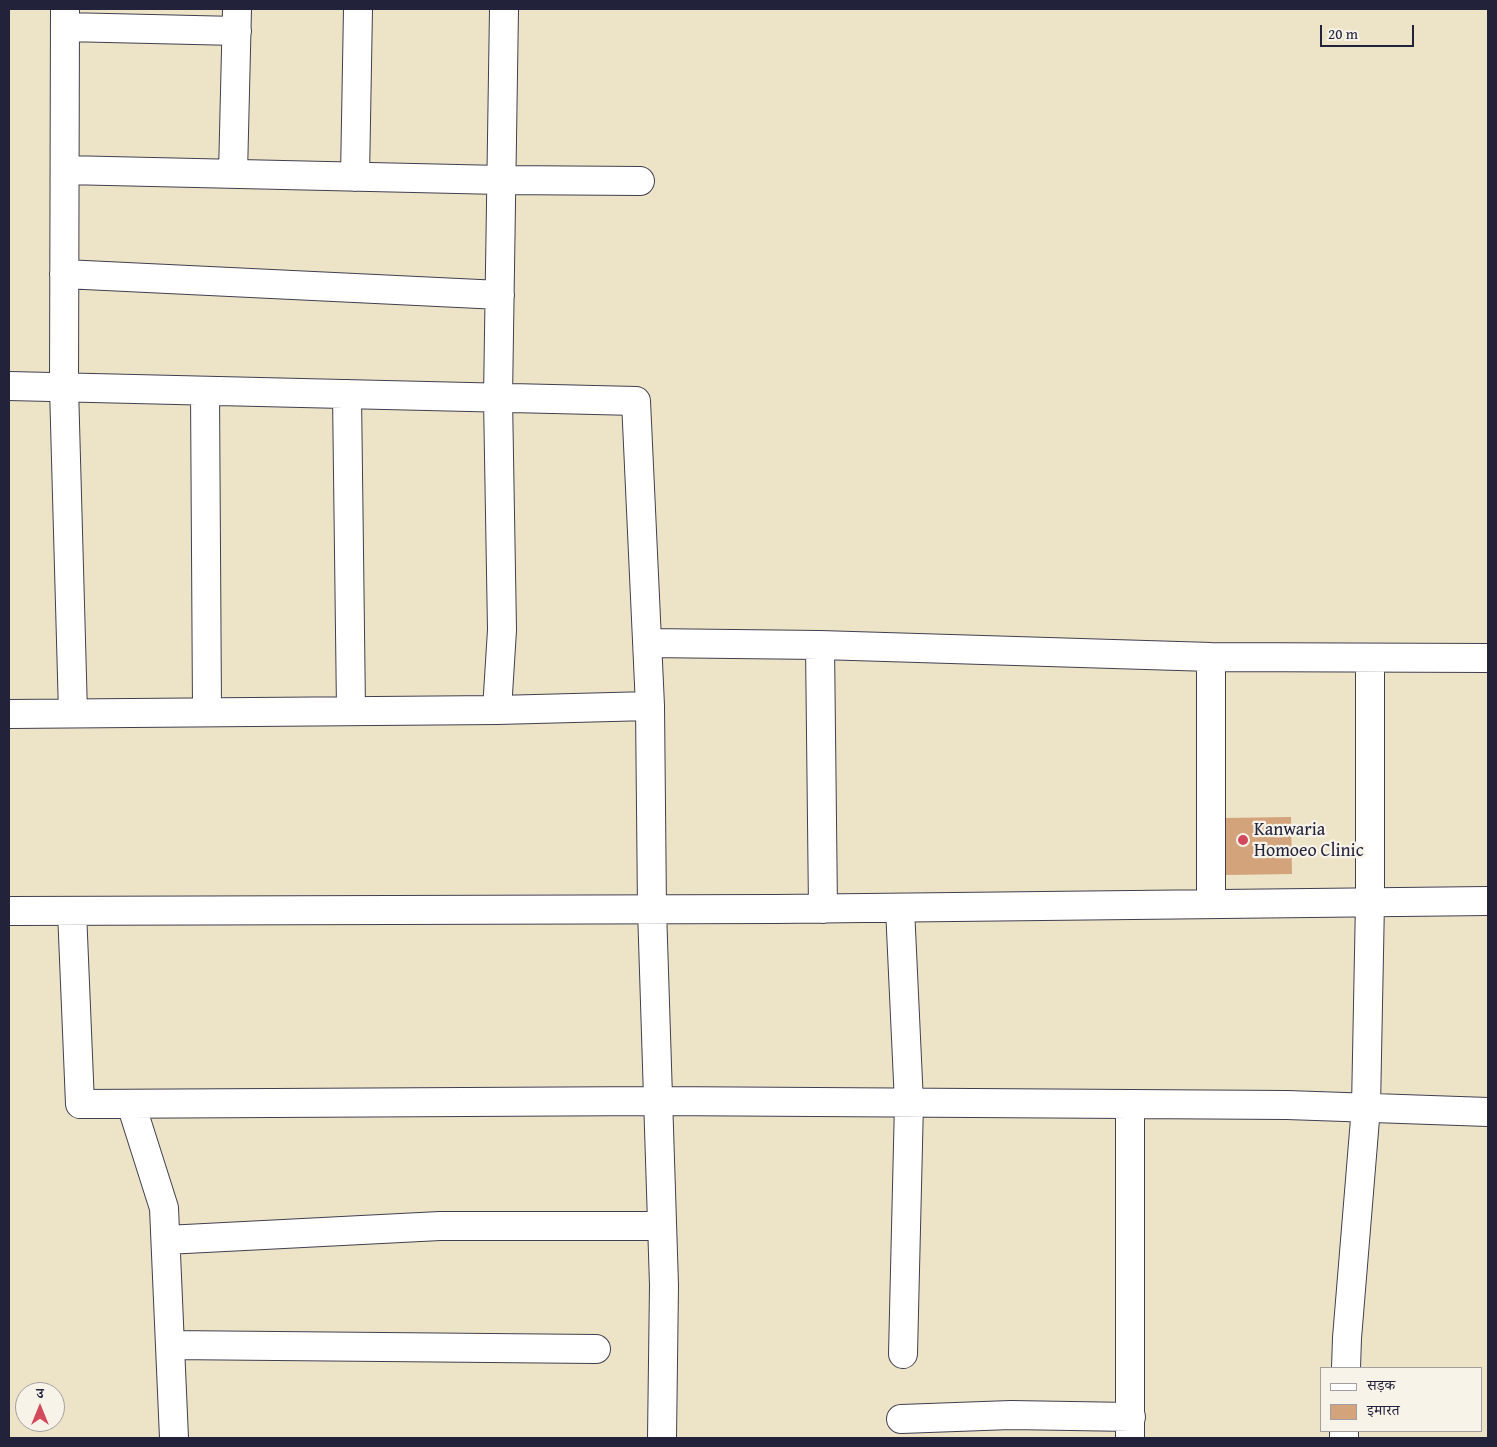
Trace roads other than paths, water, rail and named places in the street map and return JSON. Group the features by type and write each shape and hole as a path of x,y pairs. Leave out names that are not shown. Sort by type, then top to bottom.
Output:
{"street":[{"path":"355,177 358,9"},
{"path":"497,710 502,630 498,398 504,9"},
{"path":"73,713 64,387 65,18 237,20 233,174"},
{"path":"65,170 501,180 640,181"},
{"path":"64,274 500,295"},
{"path":"9,386 636,401 650,706 652,910 664,1285 662,1438"},
{"path":"204,391 207,711"},
{"path":"347,394 351,710"},
{"path":"647,643 820,645 1211,657 1488,658"},
{"path":"820,645 823,909"},
{"path":"1211,657 1211,904"},
{"path":"1346,1367 1366,1108 1370,902 1370,658"},
{"path":"9,714 497,710 650,706"},
{"path":"9,911 823,909 1488,901"},
{"path":"900,908 910,1103 903,1354"},
{"path":"72,911 80,1104 658,1101 1130,1104 1488,1112"},
{"path":"131,1104 164,1208 174,1438"},
{"path":"901,1419 1011,1415 1131,1428 1130,1104"},
{"path":"166,1240 440,1226 662,1226"},
{"path":"170,1345 596,1349"}],"place":[{"name":"Kanwaria Homoeo Clinic","path":"1243,840"}]}
